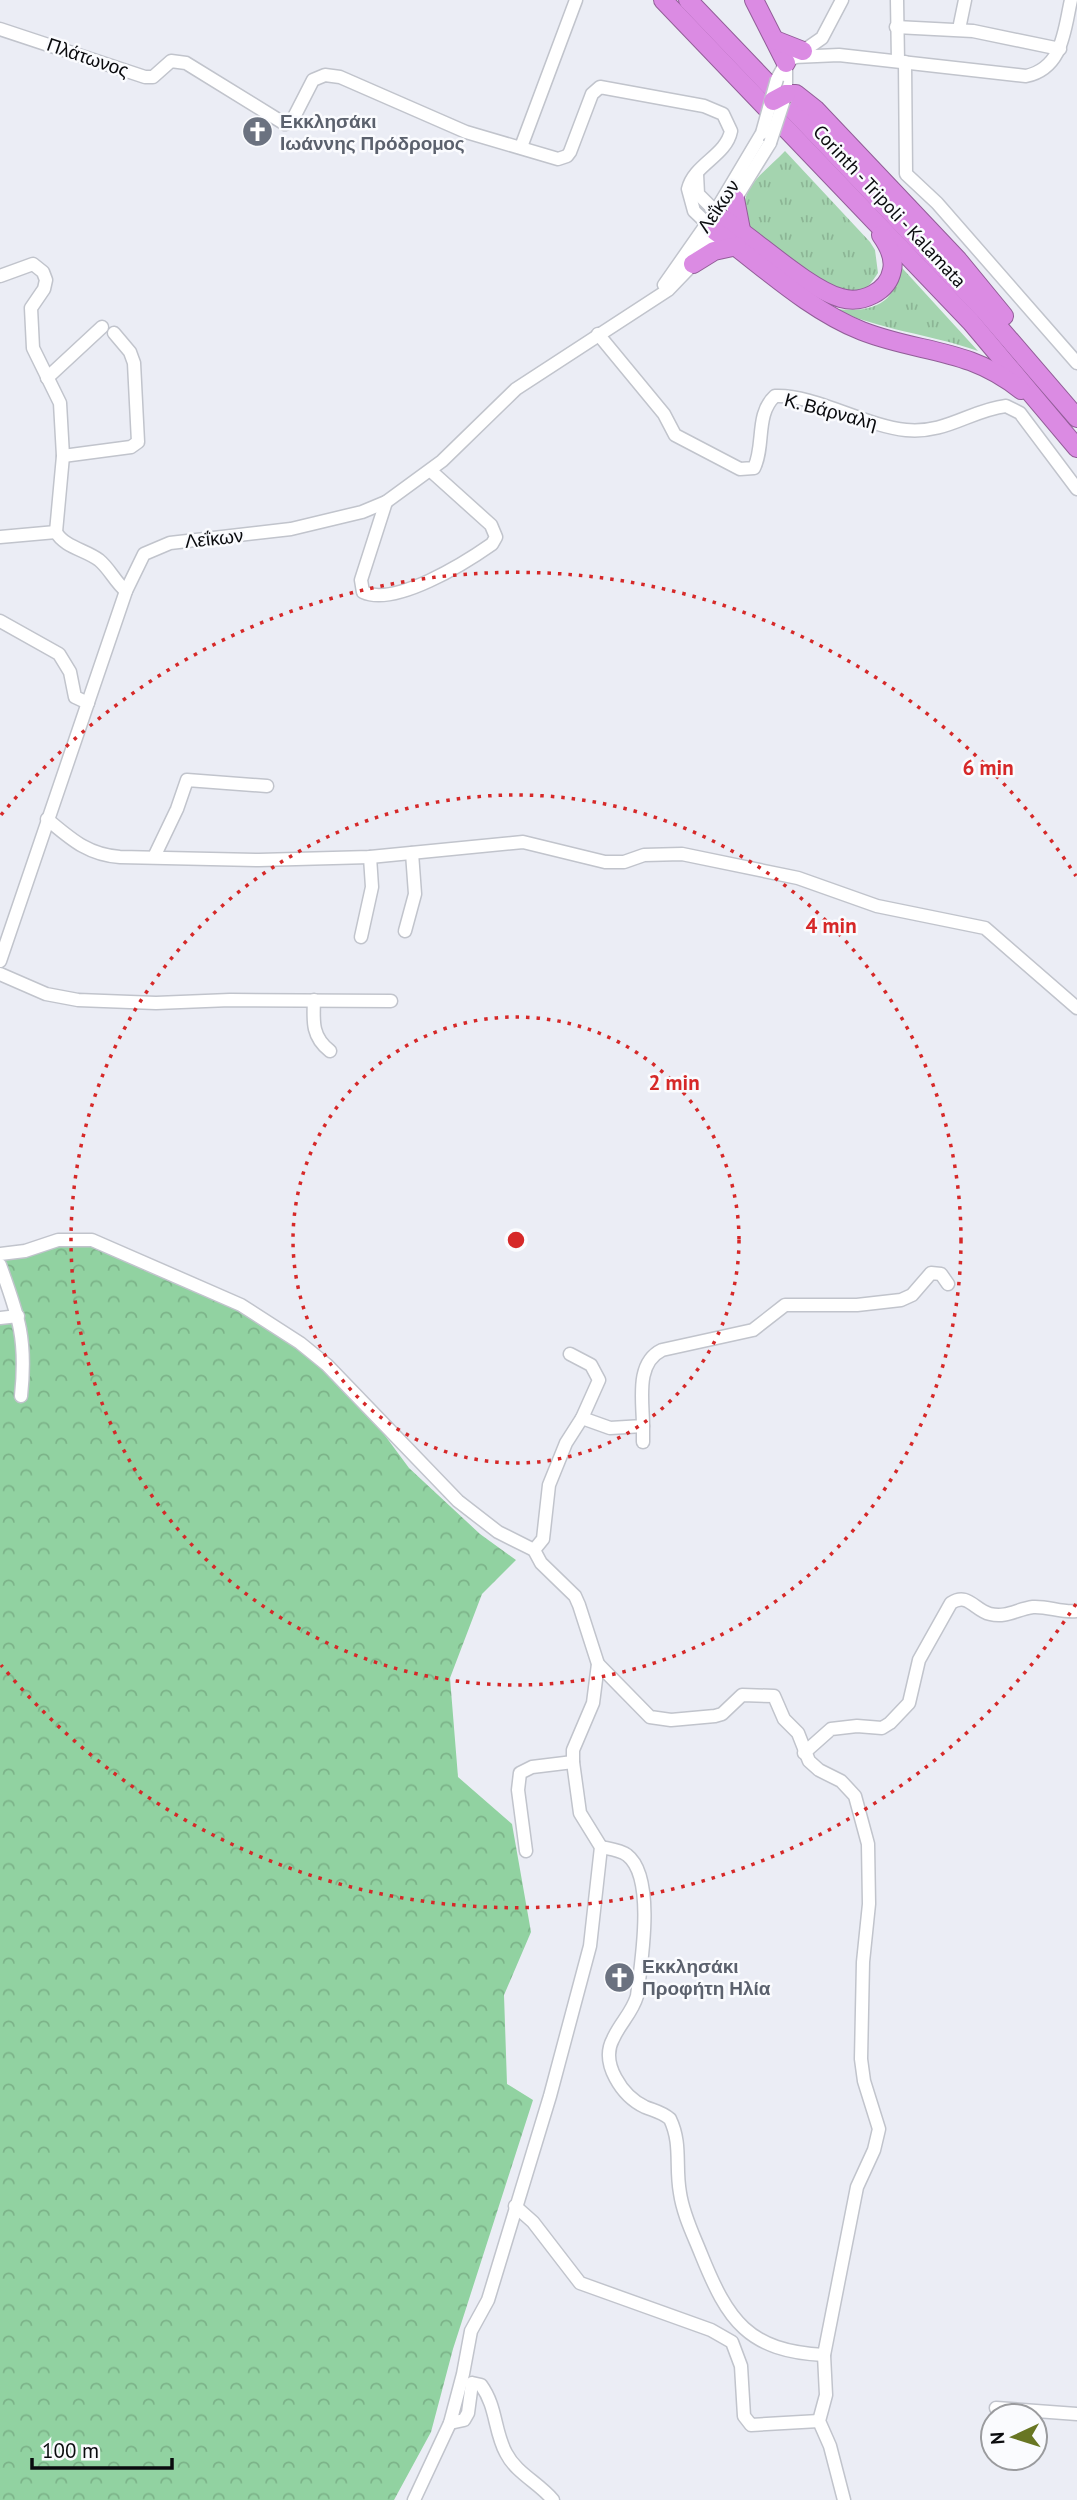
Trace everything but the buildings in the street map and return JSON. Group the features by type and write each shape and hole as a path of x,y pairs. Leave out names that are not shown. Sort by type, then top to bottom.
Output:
{"highway":[{"name":"Corinth - Tripoli - Kalamata","path":"663,0 842,185 1011,367 1077,450"},
{"name":"Corinth - Tripoli - Kalamata","path":"688,0 984,310 1077,418"},
{"path":"754,0 775,40 795,57"},
{"path":"779,91 796,94 808,102 958,260 1077,411"},
{"path":"715,221 831,294 852,300 870,296 886,285 892,270 892,255 886,242 842,185"},
{"path":"735,199 739,238 810,302 861,331 958,356 996,371 1022,391 1077,450"},
{"path":"693,264 739,238"}],"street":[{"path":"521,147 576,0"},
{"path":"766,138 779,91 795,57 822,38 842,0"},
{"path":"897,0 896,27 902,62 905,172 937,204 1077,363"},
{"path":"959,29 965,0"},
{"path":"795,57 839,55 1022,76 1045,68 1060,49 1071,0"},
{"path":"896,27 959,29 1060,49"},
{"name":"Πλάτωνος","path":"0,29 145,77 153,78 172,61 186,63 285,124 292,121 313,80 325,75 340,77 466,132 558,159 567,156 592,94 600,87 692,104 723,114 731,131 726,143 697,170 690,181 688,197 694,211 715,221"},
{"path":"822,38 839,55"},
{"name":"Λεΐκων","path":"646,303 735,199 766,138"},
{"name":"Λεΐκων","path":"0,961 126,591 141,558 159,546 291,528 362,512 386,502 431,471 516,389 668,290 693,264 715,221 766,138"},
{"path":"0,276 33,264 43,272 46,284 31,308 33,348 60,403 63,456 56,532 64,541 98,559 115,582 126,591"},
{"path":"47,378 108,330 130,352 134,363 138,442 131,447 63,456"},
{"name":"Κ. Βάρναλη","path":"598,334 664,414 675,435 740,469 754,468 758,460 765,411 775,396 802,400 842,414 906,430 945,426 1006,406 1020,413 1077,489"},
{"path":"386,502 367,554 361,580 363,592 370,596 383,596 412,589 492,544 496,535 490,523 431,471"},
{"path":"0,537 56,532"},
{"path":"0,621 59,653 71,672 75,697 88,703"},
{"path":"154,857 177,809 187,779 267,786"},
{"path":"47,819 75,842 94,853 154,857 370,858 531,842 605,862 624,862 644,855 682,854 798,878 877,906 985,928 1077,1009"},
{"path":"405,931 415,894 412,853"},
{"path":"361,937 372,887 370,858"},
{"path":"0,974 46,994 78,1000 165,1003 391,1001"},
{"path":"313,1000 313,1028 319,1042 330,1051"},
{"path":"0,1254 25,1251 58,1240 92,1240 231,1300 321,1360 458,1501 498,1532 534,1550 549,1572 575,1596 598,1664 643,1713 658,1719 715,1716 722,1714 742,1695 774,1696 784,1719 798,1733 804,1753 819,1770 848,1787 859,1806 865,1830 869,1905 863,1962 861,2059 864,2081 879,2129 874,2150 857,2187 824,2355 825,2395 819,2421 830,2446 844,2500"},
{"path":"0,1265 18,1316 25,1356 21,1396"},
{"path":"643,1442 646,1365 651,1355 662,1350 743,1333 761,1325 785,1305 857,1305 901,1300 912,1295 930,1273 941,1274 948,1284"},
{"path":"0,1318 18,1316"},
{"path":"534,1550 543,1539 549,1485 566,1443 582,1418 599,1380 591,1365 570,1354"},
{"path":"582,1418 610,1428 643,1426"},
{"path":"804,1753 831,1729 857,1726 882,1728 890,1723 909,1703 919,1660 951,1603 958,1598 966,1599 986,1614 1000,1616 1035,1607 1065,1612 1077,1611"},
{"path":"414,2500 450,2423 471,2331 488,2300 550,2095 590,1946 601,1847 580,1814 573,1750 593,1703 598,1664"},
{"path":"526,1851 518,1790 520,1773 532,1768 573,1762"},
{"path":"601,1847 629,1856 638,1869 645,1914 637,1996 634,2007 611,2041 608,2051 610,2070 636,2101 670,2119 680,2148 678,2174 682,2206 716,2291 731,2314 764,2342 781,2350 824,2355"},
{"path":"515,2206 533,2222 580,2283 711,2330 732,2342 741,2366 746,2421 756,2426 819,2421"},
{"path":"450,2423 464,2420 468,2413 472,2383 481,2385 493,2405 507,2456 553,2500"},
{"path":"1049,2412 1077,2414"}],"green space":[{"path":"785,151 875,250 878,273 863,291 848,293 817,280 745,225 745,201 748,192"},
{"path":"893,258 978,351 868,322 832,308 859,309 882,302 894,286 896,273"},
{"path":"50,1242 96,1243 150,1273 221,1300 278,1334 323,1368 372,1418 409,1468 480,1534 516,1560 482,1594 450,1678 458,1777 512,1824 531,1932 504,1995 507,2084 533,2100 453,2349 431,2432 394,2500 0,2500 0,1321 15,1319 0,1257"}],"place":[{"name":"Εκκλησάκι Ιωάννης Πρόδρομος","path":"257,132"},
{"name":"Εκκλησάκι Προφήτη Ηλία","path":"619,1977"}]}
